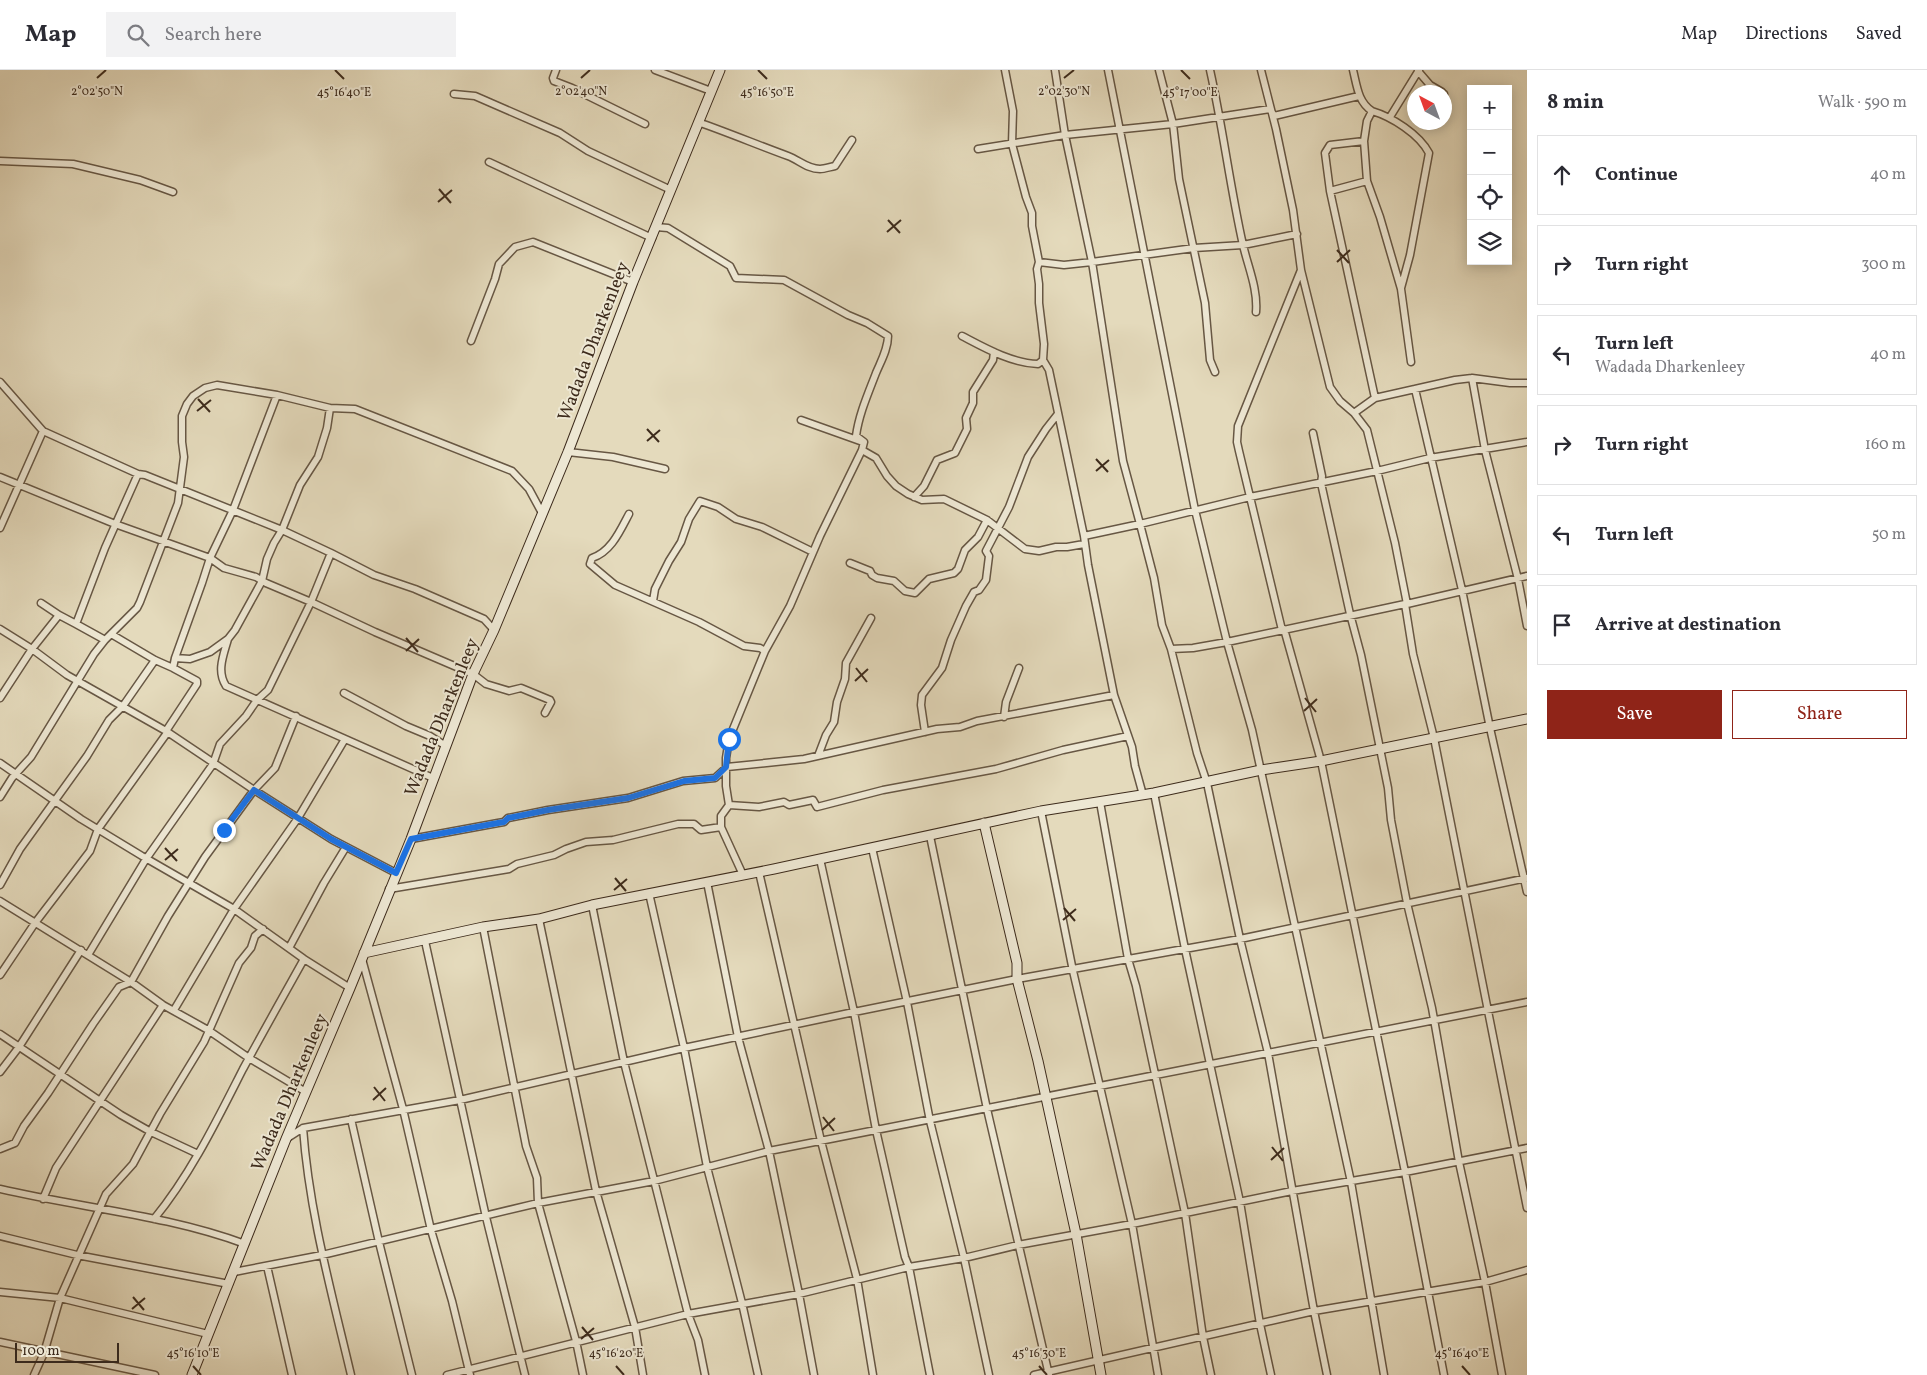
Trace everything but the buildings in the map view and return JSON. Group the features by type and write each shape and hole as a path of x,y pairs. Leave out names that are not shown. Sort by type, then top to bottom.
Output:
{"street":[{"path":"556,70 552,78 554,81 646,124"},
{"path":"655,70 711,91"},
{"name":"Wadada Dharkenleey","path":"192,1375 286,1139 411,839 473,674 494,630 568,452 634,282 720,70"},
{"path":"1005,70 1012,111 1012,144 1032,213 1032,226 1039,262 1037,269 1040,284 1039,303 1044,344 1043,360 1049,370 1084,536 1114,695 1128,736 1143,795"},
{"path":"1055,70 1065,136 1092,262 1123,461 1154,578 1162,625 1207,783 1240,939 1268,1054 1327,1375"},
{"path":"1108,70 1118,130 1195,510 1226,642 1252,730 1352,1182 1384,1375"},
{"path":"1159,70 1173,124 1179,179 1205,303 1210,360 1215,372"},
{"path":"1210,70 1221,116 1230,178 1243,244 1257,298 1256,312"},
{"path":"1261,70 1286,176 1302,270 1330,387 1340,401 1354,413 1367,430 1377,471 1406,604 1413,654 1434,738 1527,1208"},
{"path":"1353,70 1359,96 1366,106 1372,111 1390,116 1425,144 1429,152 1410,255 1401,289"},
{"path":"1390,116 1418,71 1430,85"},
{"path":"454,94 475,96 560,133 588,151 671,190"},
{"path":"1270,109 1274,116 1359,96"},
{"path":"978,149 1065,136 1173,124 1270,109"},
{"path":"1372,111 1367,121 1364,141 1368,181 1401,289 1411,362"},
{"path":"698,122 790,157 809,167 821,169 835,166 852,140"},
{"path":"1364,141 1330,146 1326,149 1325,153 1330,192 1375,398"},
{"path":"0,162 73,164 140,180 173,192"},
{"path":"489,162 652,238"},
{"path":"1330,192 1368,181"},
{"path":"656,227 668,228 730,266 736,278 784,280 888,336 888,343 858,424 856,436 864,442"},
{"path":"1039,262 1064,265 1092,262 1194,248 1243,244 1296,234"},
{"path":"471,341 495,279 498,264 515,247 534,242 634,282"},
{"path":"1302,270 1238,426 1237,442 1283,630 1321,760 1405,1172 1444,1375"},
{"path":"962,336 994,352 1032,364 1038,364 1043,360"},
{"path":"914,497 924,486 937,460 955,453 967,429 966,418 973,404 973,392 993,360 994,352"},
{"path":"1354,413 1375,398 1472,378 1510,383 1527,383"},
{"path":"1472,378 1485,450 1518,579 1527,626"},
{"path":"0,382 43,431 138,474 282,530 374,575 415,589 484,619 494,630"},
{"path":"0,797 31,757 94,654 105,640 127,619 140,602 178,504 184,456 182,416 186,404 193,396 205,388 217,385 277,395 330,408 355,409 512,471 529,489 542,513"},
{"path":"1415,389 1462,590 1490,728 1526,878 1527,892"},
{"path":"173,668 210,558 233,510 277,395"},
{"path":"175,658 190,659 210,652 228,639 235,630 262,581 267,559 282,530 300,485 318,457 328,428 330,408"},
{"path":"925,732 921,705 922,695 942,668 954,632 966,606 974,592 979,590 986,580 989,556 986,551 996,534 996,528 1009,507 1028,457 1046,429 1058,415"},
{"path":"802,420 864,442"},
{"path":"0,528 43,431"},
{"path":"1313,434 1322,476 1320,483 1361,655 1380,748 1388,788 1391,820 1434,1021 1459,1162 1485,1282 1502,1375"},
{"path":"743,875 721,827 721,816 729,804 726,786 726,767 729,739 765,651 790,606 864,442"},
{"path":"1084,536 1250,497 1430,458 1527,442"},
{"path":"862,450 876,458 887,476 896,486 914,497 922,500 944,499 987,520 1025,549 1046,550 1056,546 1067,547 1084,544"},
{"path":"568,452 622,459 665,469"},
{"path":"76,624 115,524 138,474"},
{"path":"0,477 115,524 210,558 224,568 253,576 375,632 473,674 486,684 509,691 521,688 550,700 551,702 545,713"},
{"path":"653,601 655,588 668,561 681,542 690,519 700,501 718,507 736,519 762,527 813,552"},
{"path":"629,514 613,542 601,555 592,558 590,564 615,585 700,622 744,646 760,648 765,651"},
{"path":"850,563 870,571 872,575 878,578 890,580 905,591 915,593 929,579 954,572 958,569 966,550 978,537 987,520"},
{"path":"88,955 146,859 213,764 220,744 246,716 257,700 268,690 311,602 331,553"},
{"path":"1170,649 1193,648 1226,642 1350,614 1385,609 1527,576"},
{"path":"40,603 105,640"},
{"path":"0,698 32,650 59,615"},
{"path":"818,756 826,735 834,722 836,702 845,679 846,663 871,618"},
{"path":"0,630 67,675 166,732 298,818 346,847 396,873"},
{"path":"0,975 35,923 90,850 98,829 197,684 197,681 155,660 111,634"},
{"path":"228,639 220,667 223,682 226,686 433,778"},
{"path":"0,885 20,850 87,756 109,720 123,706 155,660"},
{"path":"1004,718 1006,702 1019,668"},
{"path":"344,693 446,746"},
{"path":"411,839 504,822 508,818 548,810 628,798 684,781 715,778 726,767 818,756 948,727 960,727 977,721 1004,718 1114,695"},
{"path":"0,1149 15,1143 24,1126 119,987 131,982 168,916 205,857 254,790 275,768 296,716"},
{"path":"469,1373 452,1301 431,1230 404,1109 363,956 483,927 539,919 592,905 759,872 1040,811 1207,783 1261,770 1490,728 1527,719"},
{"path":"729,804 760,807 784,802 789,805 813,800 817,807 883,790 996,769 1063,750 1128,736"},
{"path":"174,1010 234,909 298,818 345,739"},
{"path":"0,763 146,859 234,909 304,959 350,988"},
{"path":"1154,793 1184,949 1211,1063 1240,1202 1270,1375"},
{"path":"1100,802 1128,959 1136,986 1185,1213 1203,1338 1211,1375"},
{"path":"1040,811 1073,970 1132,1224 1158,1375"},
{"path":"984,823 1017,963 1017,979 1038,1061 1076,1234 1101,1375"},
{"path":"389,889 509,869 517,864 554,856 566,849 586,842 613,840 678,824 694,824 701,830 721,827"},
{"path":"930,836 987,1108 1049,1373"},
{"path":"289,948 346,847"},
{"path":"872,848 907,1002 930,1121 964,1258 989,1375"},
{"path":"820,859 854,1012 876,1130 905,1257 909,1267 930,1375"},
{"path":"759,872 793,1026 857,1279 873,1375"},
{"path":"286,1139 303,1128 460,1100 684,1048 854,1012 1017,979 1240,939 1526,878"},
{"path":"707,882 738,1037 768,1151 799,1294 814,1375"},
{"path":"650,893 684,1048 707,1167 758,1375"},
{"path":"0,901 81,950 163,1005 208,1030 249,1058 306,1092"},
{"path":"592,905 624,1062 688,1314 698,1340 705,1375"},
{"path":"539,919 570,1075 596,1191 635,1327 644,1375"},
{"path":"483,927 526,1146 537,1178 538,1203 576,1341 583,1375"},
{"path":"34,1375 44,1353 60,1298 106,1194 133,1164 160,1114 204,1042 238,962 251,948 255,936 263,929"},
{"path":"425,940 486,1217 522,1356 525,1375"},
{"path":"0,1072 19,1047 81,950"},
{"path":"154,1219 166,1204 198,1154 304,959"},
{"path":"234,1272 322,1255 538,1203 654,1181 768,1151 930,1121 1154,1074 1321,1044 1527,1002"},
{"path":"43,1199 56,1168 163,1005"},
{"path":"0,1034 99,1101 151,1132 198,1154"},
{"path":"351,1118 412,1375"},
{"path":"303,1128 310,1186 322,1255 352,1375"},
{"path":"447,1375 469,1373 576,1341 688,1314 799,1294 909,1267 964,1258 1018,1245 1292,1191 1352,1182 1527,1148"},
{"path":"0,1189 212,1232 245,1244"},
{"path":"0,1236 78,1255 229,1284"},
{"path":"267,1266 292,1375"},
{"path":"1034,1375 1153,1347 1203,1338 1314,1311 1485,1282 1527,1270"},
{"path":"0,1292 60,1298 208,1334"},
{"path":"0,1342 44,1353 155,1375"}],"route":[{"path":"224,830 254,790 331,839 396,873 411,839 504,822 508,818 548,810 628,798 684,781 715,778 726,767 729,739"}]}
